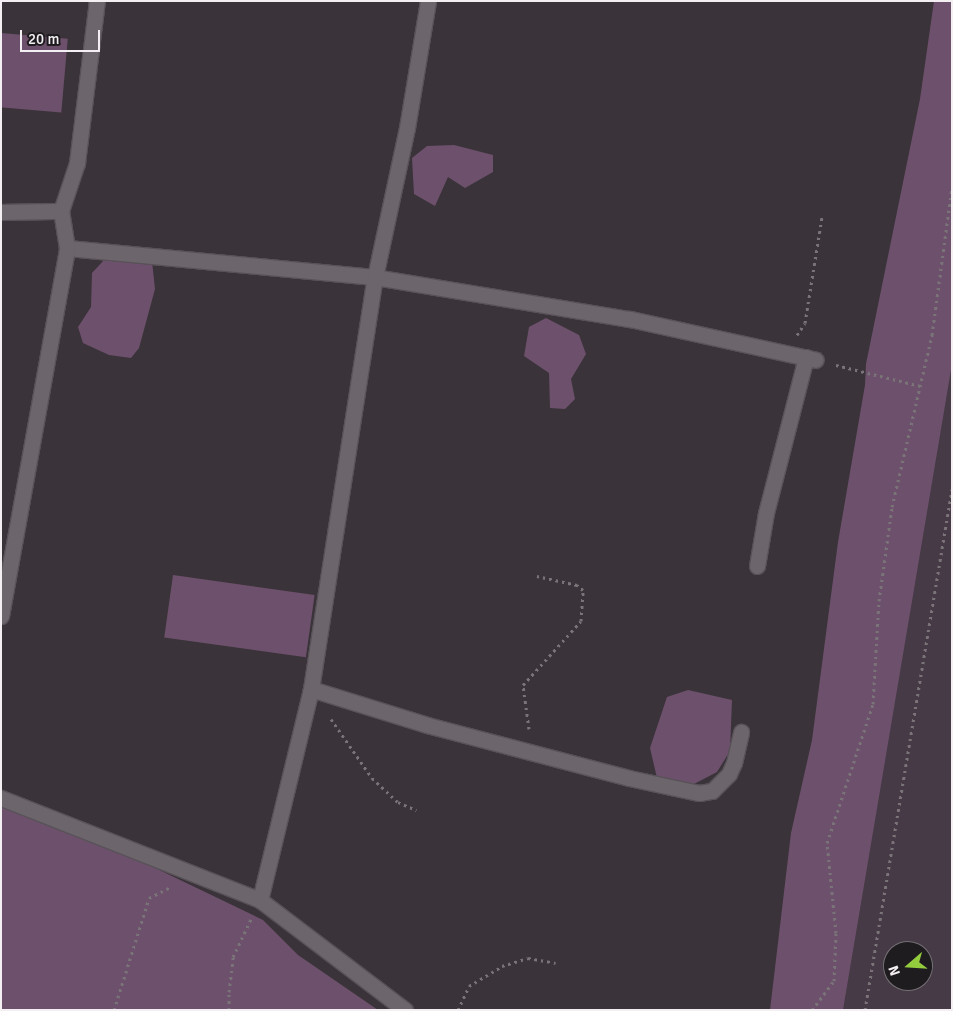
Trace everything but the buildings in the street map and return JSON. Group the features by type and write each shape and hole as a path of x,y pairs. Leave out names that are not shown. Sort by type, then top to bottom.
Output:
{"street":[{"path":"1,616 66,248 61,211 77,163 97,1"},
{"path":"260,900 311,689 375,277 407,128 428,1"},
{"path":"1,212 61,211"},
{"path":"66,248 375,277 630,318 811,359 766,513 757,566"},
{"path":"311,689 427,725 638,780 698,792 712,791 729,774 734,763 742,732"},
{"path":"1,798 199,874 260,900 405,1010"}],"path":[{"path":"812,1010 834,981 836,933 827,843 873,704 879,601 892,508 932,335 952,188"},
{"path":"786,352 805,323 822,217"},
{"path":"811,359 920,386"},
{"path":"864,1010 878,939 952,489"},
{"path":"528,751 529,719 523,685 582,621 583,590 577,585 537,576"},
{"path":"311,689 372,778 398,802 416,810"},
{"path":"114,1010 149,898 199,874"},
{"path":"229,1010 233,957 260,900"},
{"path":"458,1010 469,986 502,966 528,958 556,963"}],"shaded area":[{"path":"934,1 952,1 952,364 843,1010 770,1010 791,833 812,740 838,542 865,385 866,364 920,99"},
{"path":"1,33 68,39 61,113 1,107"},
{"path":"454,145 493,155 493,172 465,188 448,177 435,206 414,194 412,158 427,146"},
{"path":"104,260 152,261 155,289 139,348 131,358 109,355 83,343 78,327 91,307 92,273"},
{"path":"546,318 579,335 586,354 571,379 575,399 565,409 550,408 549,373 524,356 529,327"},
{"path":"952,364 952,1010 843,1010 928,501"},
{"path":"173,575 315,595 306,657 164,637"},
{"path":"688,690 732,700 730,751 717,772 694,784 657,778 650,748 667,697"},
{"path":"1,801 122,852 263,920 298,955 378,1010 1,1010"}]}
